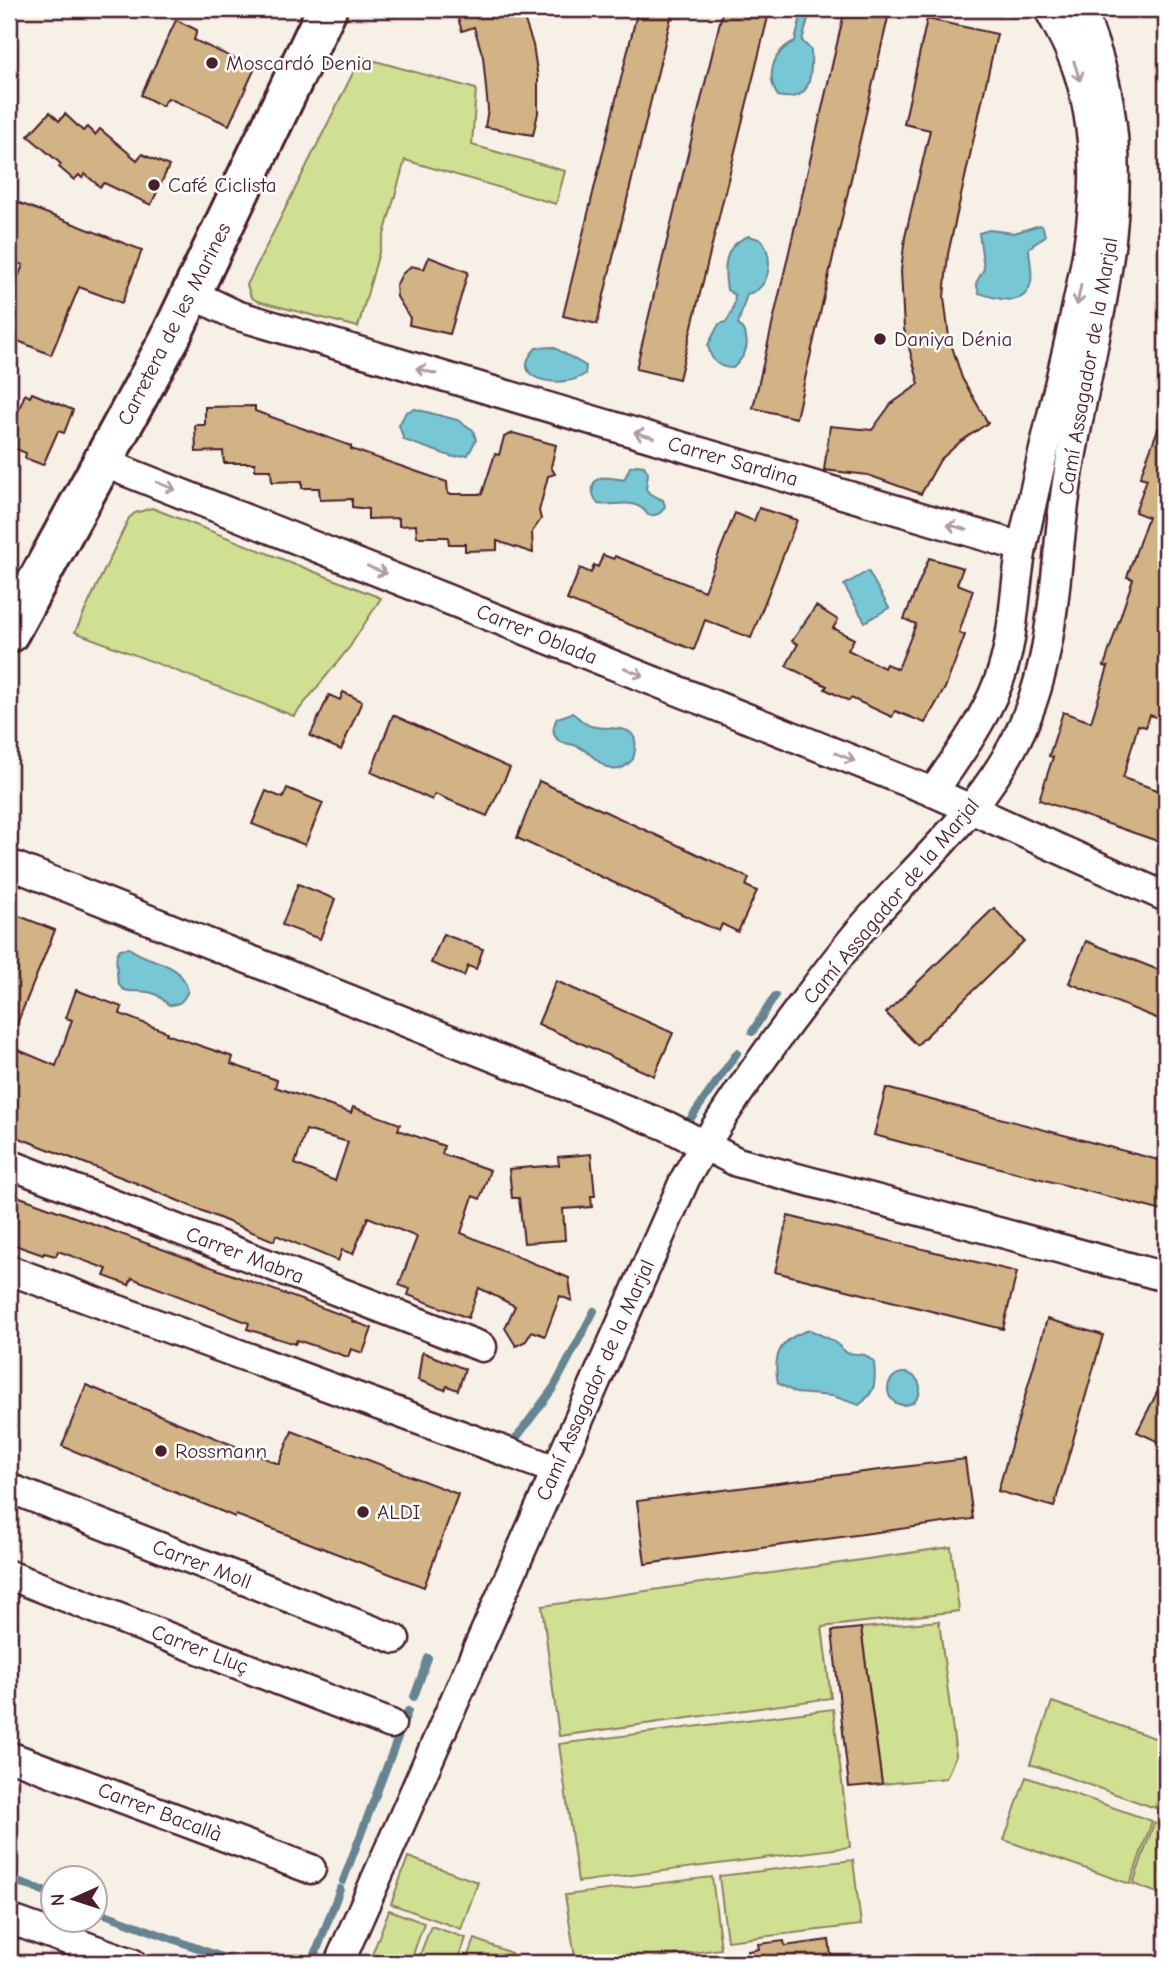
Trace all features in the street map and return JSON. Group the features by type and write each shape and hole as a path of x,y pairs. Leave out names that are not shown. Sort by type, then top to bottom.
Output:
{"main road":[{"name":"Carretera de les Marines","path":"9,633 192,294 327,9"}],"street":[{"path":"933,792 961,752 999,683 1017,601 1022,547 1079,299 1094,196 1090,133 1078,71 1049,9"},
{"name":"Camí Assagador de la Marjal","path":"338,1963 685,1179 766,1054 845,948 971,810 1019,737 1043,670 1054,606 1066,487 1107,279 1114,209 1115,144 1103,69 1081,9"},
{"name":"Carrer Sardina","path":"192,294 236,315 1022,547"},
{"name":"Carrer Oblada","path":"102,462 933,792 1166,897"},
{"path":"9,864 654,1121 737,1162 1166,1277"},
{"name":"Carrer Mabra","path":"9,1164 482,1347"},
{"path":"9,1270 555,1469"},
{"name":"Carrer Moll","path":"9,1488 395,1639"},
{"name":"Carrer Lluç","path":"9,1575 391,1724"},
{"name":"Carrer Bacallà","path":"9,1756 311,1869"},
{"path":"9,1919 132,1963"}],"green space":[{"path":"361,57 476,89 472,145 565,171 556,204 405,160 358,327 257,301 251,297 247,285"},
{"path":"152,508 381,598 349,648 294,716 75,632 129,518 135,513"},
{"path":"951,1547 959,1611 822,1627 831,1698 559,1736 542,1606"},
{"path":"939,1621 956,1755 946,1778 882,1784 861,1628"},
{"path":"1052,1702 1166,1742 1166,1777 1155,1808 1030,1764"},
{"path":"833,1709 850,1847 578,1882 559,1744"},
{"path":"1026,1777 1152,1821 1130,1884 1004,1840"},
{"path":"1154,1823 1166,1827 1166,1896 1133,1884"},
{"path":"408,1857 478,1882 461,1929 391,1904"},
{"path":"853,1860 861,1925 727,1941 719,1876"},
{"path":"712,1877 721,1949 622,1963 576,1963 565,1895"},
{"path":"389,1910 424,1923 410,1963 369,1963"},
{"path":"431,1926 466,1938 457,1963 417,1963"},
{"path":"475,1939 511,1953 507,1963 466,1963"}],"water":[{"path":"799,9 818,9 809,15 802,41 811,50 810,77 808,85 798,96 778,96 772,80 773,65 781,51 795,41 802,12"},
{"path":"1040,225 1045,236 1029,248 1031,282 1023,296 1009,300 979,293 976,283 984,269 979,233 989,230 1014,233"},
{"path":"749,236 762,240 766,247 768,272 761,286 747,294 738,324 746,335 745,352 733,368 727,368 716,362 708,345 719,324 726,322 734,306 735,295 727,290 727,257 734,245"},
{"path":"553,347 586,366 585,374 576,379 552,382 532,375 527,368 528,359 536,348"},
{"path":"415,409 457,420 473,430 476,440 468,455 453,457 404,440 399,425 406,412"},
{"path":"644,466 648,473 646,489 663,500 665,506 662,511 656,515 648,515 643,509 631,504 598,504 593,490 596,480 605,477 624,480 630,467"},
{"path":"868,571 889,608 865,622 844,585"},
{"path":"572,713 591,726 630,733 635,746 633,759 625,767 610,769 575,745 559,741 554,731 557,718"},
{"path":"129,948 179,973 188,991 183,1000 169,1005 155,994 124,990 120,987 116,957 120,949"},
{"path":"810,1330 832,1340 847,1353 865,1355 874,1362 874,1386 869,1396 859,1405 833,1396 796,1393 778,1383 776,1364 781,1349 792,1338"},
{"path":"904,1373 915,1378 920,1389 915,1400 904,1405 893,1400 888,1389 893,1378"}],"building":[{"path":"455,9 521,9 533,45 538,78 538,113 533,135 485,127 488,109 483,57 474,27 462,31"},
{"path":"638,9 673,9 597,324 563,316"},
{"path":"723,9 770,9 679,379 636,369"},
{"path":"845,9 890,9 796,418 753,408"},
{"path":"927,19 997,34 948,254 944,297 949,337 962,378 988,423 940,460 921,494 868,475 824,470 830,426 872,430 891,404 919,384 904,329 901,271 905,237 930,130 904,124"},
{"path":"176,20 197,30 194,40 255,68 229,125 168,98 162,106 141,95"},
{"path":"50,112 59,121 65,114 83,131 87,127 95,135 100,129 137,160 142,154 169,166 151,205 104,183 100,187 85,174 74,180 59,167 61,164 28,136"},
{"path":"9,199 142,250 122,303 79,287 51,355 9,337 9,300 23,265 9,260"},
{"path":"429,257 468,272 450,334 409,325 410,318 397,297 396,286 402,274 411,266 424,269"},
{"path":"32,393 73,410 64,433 58,431 43,465 25,458 26,453 9,446 9,408 18,412 25,394 30,397"},
{"path":"255,406 255,411 351,446 351,449 447,482 448,494 482,494 495,454 499,455 504,437 513,433 556,445 551,467 555,474 548,476 539,511 541,519 532,532 533,553 497,541 497,550 465,551 465,544 449,544 448,537 417,537 416,525 399,526 399,518 368,519 368,509 352,507 352,499 320,500 319,488 302,488 302,481 272,482 271,470 255,470 255,463 224,463 223,451 196,452 195,425 205,425 205,407"},
{"path":"1164,413 1166,721 1150,715 1146,727 1138,725 1123,778 1166,793 1166,844 1039,800 1053,757 1049,756 1063,712 1091,722 1108,667 1104,666 1133,579 1127,577 1148,517 1135,512 1147,479 1140,477"},
{"path":"759,508 797,520 751,638 705,620 694,650 567,600 580,568 591,573 594,565 598,567 603,555 614,559 615,556 704,591 735,513 754,521"},
{"path":"929,558 963,568 957,584 973,590 959,633 965,635 945,688 925,723 895,711 892,717 851,698 849,701 825,689 827,686 786,666 798,644 792,641 816,606 838,620 833,628 854,639 848,650 884,668 886,664 898,669 916,624 904,619"},
{"path":"343,692 362,701 341,750 310,736 329,695 340,700"},
{"path":"393,715 510,768 487,816 435,794 432,800 371,772"},
{"path":"539,781 749,878 746,886 757,891 738,932 722,924 719,931 517,838"},
{"path":"287,788 323,803 305,845 252,824 266,791 283,798"},
{"path":"298,884 335,899 320,939 282,925"},
{"path":"994,908 1024,941 917,1045 886,1013"},
{"path":"9,912 55,930 10,1041 9,1041"},
{"path":"443,934 483,949 476,969 468,966 464,976 431,963"},
{"path":"1086,941 1166,973 1166,1022 1069,983"},
{"path":"556,981 673,1033 654,1076 538,1024"},
{"path":"76,990 122,1007 120,1014 167,1032 166,1034 233,1057 231,1064 277,1080 275,1087 351,1113 353,1107 400,1124 398,1130 444,1146 442,1154 490,1170 480,1199 473,1196 461,1233 569,1278 572,1301 560,1296 545,1336 532,1331 526,1341 516,1346 505,1328 515,1306 479,1288 468,1318 408,1295 410,1289 399,1285 417,1237 368,1217 353,1254 342,1250 338,1261 276,1235 274,1241 136,1183 9,1134 9,1046 56,1066 72,1020 66,1018","holes":["306,1130 348,1142 335,1181 295,1164"]},
{"path":"886,1088 1166,1162 1166,1212 874,1135"},
{"path":"591,1154 595,1196 591,1196 592,1207 563,1209 565,1240 524,1243 519,1198 512,1198 509,1169 559,1165 558,1157"},
{"path":"9,1193 353,1319 352,1321 372,1328 363,1353 351,1349 348,1357 297,1340 295,1344 247,1329 249,1323 132,1278 129,1285 104,1276 107,1269 58,1251 56,1256 43,1255 9,1243"},
{"path":"788,1216 1017,1272 1003,1329 775,1272"},
{"path":"1047,1319 1103,1335 1054,1507 998,1491"},
{"path":"422,1352 465,1369 458,1390 447,1386 445,1390 418,1380"},
{"path":"1166,1375 1166,1445 1137,1432"},
{"path":"86,1385 279,1464 292,1431 458,1494 424,1587 236,1515 235,1517 62,1446"},
{"path":"965,1459 973,1519 645,1564 637,1501"},
{"path":"861,1628 882,1784 849,1787 832,1631"},
{"path":"829,1940 832,1963 749,1963 748,1951 759,1949 758,1944 784,1941 785,1946"}],"waterway":[{"path":"752,1032 775,996"},
{"path":"691,1118 737,1053"},
{"path":"517,1437 554,1387 594,1311"},
{"path":"414,1697 428,1658"},
{"path":"343,1881 408,1711"},
{"path":"9,1879 38,1889"},
{"path":"312,1963 340,1889"},
{"path":"108,1915 238,1963"}],"place":[{"name":"Moscardó Denia","path":"212,63"},
{"name":"Café Ciclista","path":"154,185"},
{"name":"Daniya Dénia","path":"880,339"},
{"name":"Rossmann","path":"161,1451"},
{"name":"ALDI","path":"363,1512"}]}
